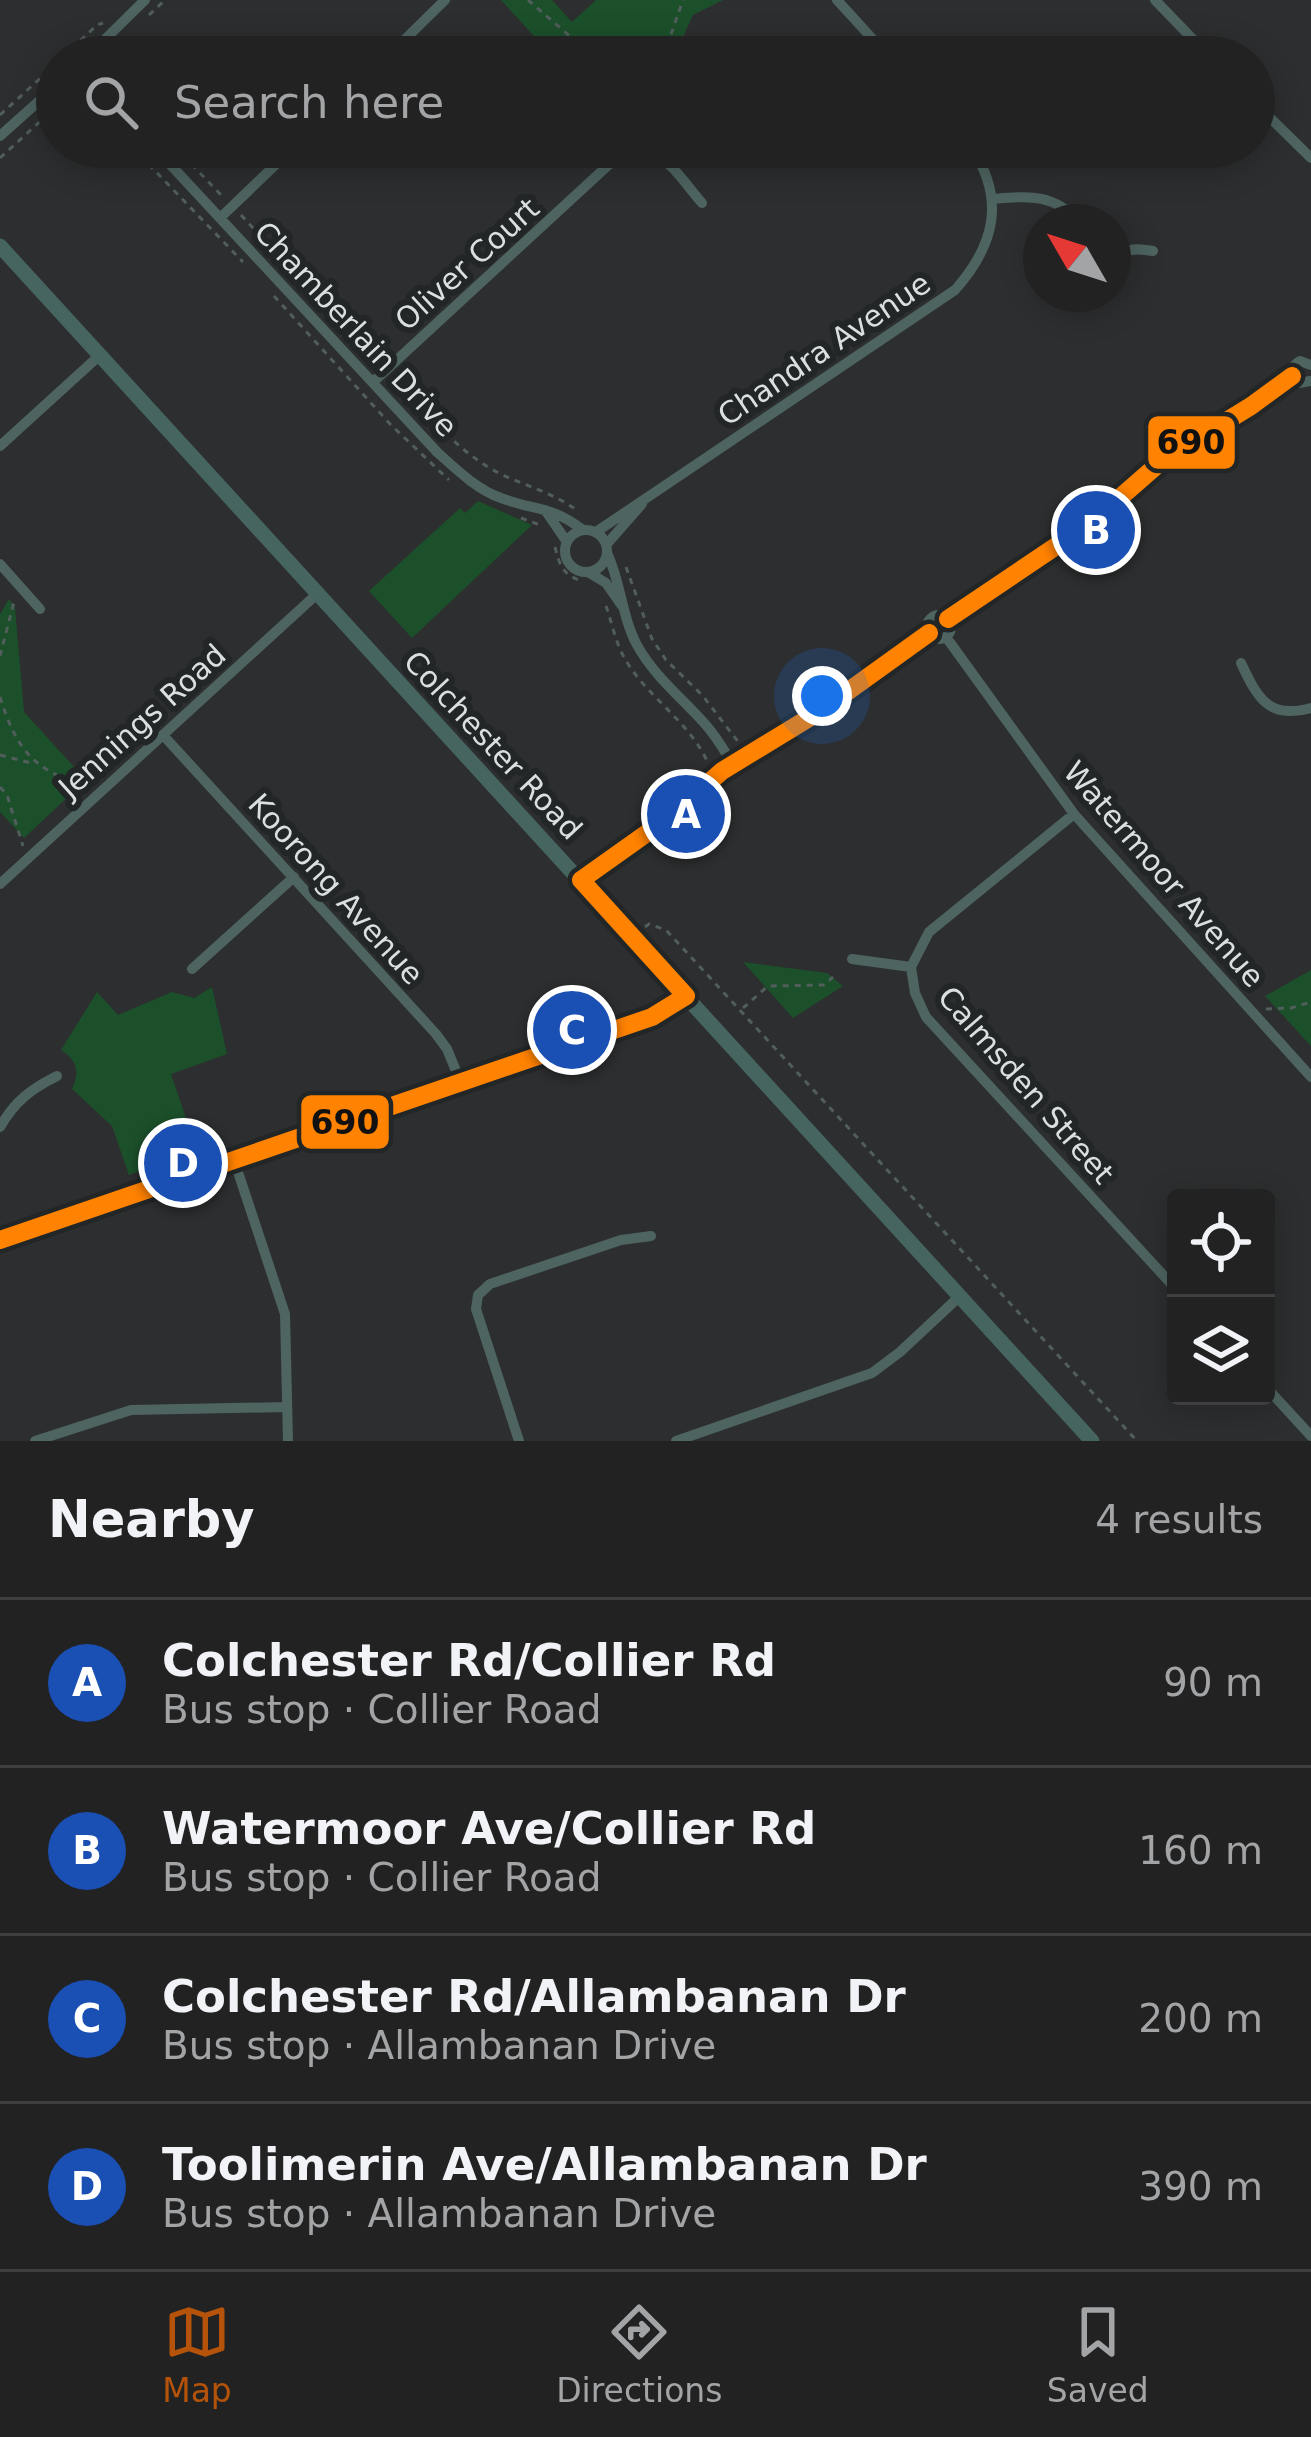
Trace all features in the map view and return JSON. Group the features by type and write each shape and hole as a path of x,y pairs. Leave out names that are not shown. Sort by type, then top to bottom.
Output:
{"main road":[{"name":"Colchester Road","path":"0,246 1092,1441"}],"street":[{"path":"109,36 146,0"},
{"path":"408,36 445,0"},
{"path":"837,0 870,36"},
{"path":"1159,1 1191,36"},
{"path":"0,136 36,104"},
{"path":"1275,120 1308,149"},
{"name":"Chamberlain Drive","path":"174,168 436,452 498,497 564,515 589,531"},
{"path":"220,218 272,168"},
{"name":"Oliver Court","path":"373,382 605,168"},
{"name":"Oliver Court","path":"670,168 702,203"},
{"path":"984,168 992,199 1041,197 1060,204"},
{"name":"Chandra Avenue","path":"589,531 648,497 955,290 982,254 992,199"},
{"path":"1131,248 1153,251"},
{"path":"0,446 100,355"},
{"path":"1311,364 1303,361 1292,368 1299,383 1311,381"},
{"path":"948,619 1092,523 1163,460 1292,376"},
{"name":"Chandra Avenue","path":"607,550 648,497"},
{"path":"545,510 567,542 569,563 606,583 624,609"},
{"path":"567,542 589,531 607,550 635,641 651,668 709,729 732,764"},
{"path":"588,572 600,566 607,550"},
{"path":"0,564 40,609"},
{"name":"Jennings Road","path":"0,884 316,594"},
{"path":"932,617 948,619 951,626 946,637 928,633 932,617"},
{"path":"581,880 671,816 732,764 822,710 928,633"},
{"name":"Watermoor Avenue","path":"946,637 1075,814 1311,1077"},
{"path":"1241,663 1252,687 1271,707 1282,712 1311,709"},
{"name":"Koorong Avenue","path":"163,735 436,1034 461,1083"},
{"name":"Calmsden Street","path":"1075,814 929,932 911,967 915,993 926,1017 1167,1279"},
{"path":"192,969 294,877"},
{"path":"852,959 911,967"},
{"path":"0,1240 652,1017 686,996"},
{"path":"0,1127 13,1105 57,1076"},
{"path":"234,1160 285,1314 289,1441"},
{"path":"519,1441 476,1309 478,1295 490,1284 621,1240 651,1236"},
{"path":"676,1441 872,1373 960,1296"},
{"path":"1275,1397 1311,1436"},
{"path":"35,1441 131,1410 287,1407"}],"path":[{"path":"528,0 569,36"},
{"path":"670,36 683,0"},
{"path":"85,36 110,21"},
{"path":"0,115 36,82"},
{"path":"0,158 36,125"},
{"path":"195,168 223,197"},
{"path":"241,215 458,446 507,478 552,495 583,515"},
{"path":"623,562 652,639 740,745"},
{"path":"0,656 19,585"},
{"path":"0,698 11,734 37,764"},
{"path":"0,755 37,764 100,793"},
{"path":"0,787 7,795 28,859"},
{"path":"650,924 667,930 1137,1441"},
{"path":"741,1010 768,986 824,985 832,977"},
{"path":"1251,1011 1311,1002"}],"green space":[{"path":"501,0 552,0 572,22 596,0 723,0 693,15 684,36 534,36"},
{"path":"478,501 532,525 412,638 369,591 460,508 465,513"},
{"path":"9,599 15,607 24,712 86,780 24,838 0,812 0,614"},
{"path":"743,962 827,973 843,986 793,1018"},
{"path":"1311,970 1311,1046 1265,996"},
{"path":"212,987 227,1054 171,1074 197,1151 129,1175 112,1126 72,1089 76,1067 61,1050 97,992 118,1015 172,992 194,998"}],"transit line":[{"name":"690","path":"948,619 1092,522 1163,460 1292,376"},
{"name":"690","path":"581,880 671,816 722,771 822,710 929,633"},
{"name":"690","path":"581,880 686,996"},
{"name":"690","path":"0,1240 652,1017 686,996"}],"place":[{"name":"Watermoor Ave/Collier Rd","path":"1096,530"},
{"name":"Colchester Rd/Collier Rd","path":"686,814"},
{"name":"Colchester Rd/Allambanan Dr","path":"572,1030"},
{"name":"Toolimerin Ave/Allambanan Dr","path":"183,1163"}]}
